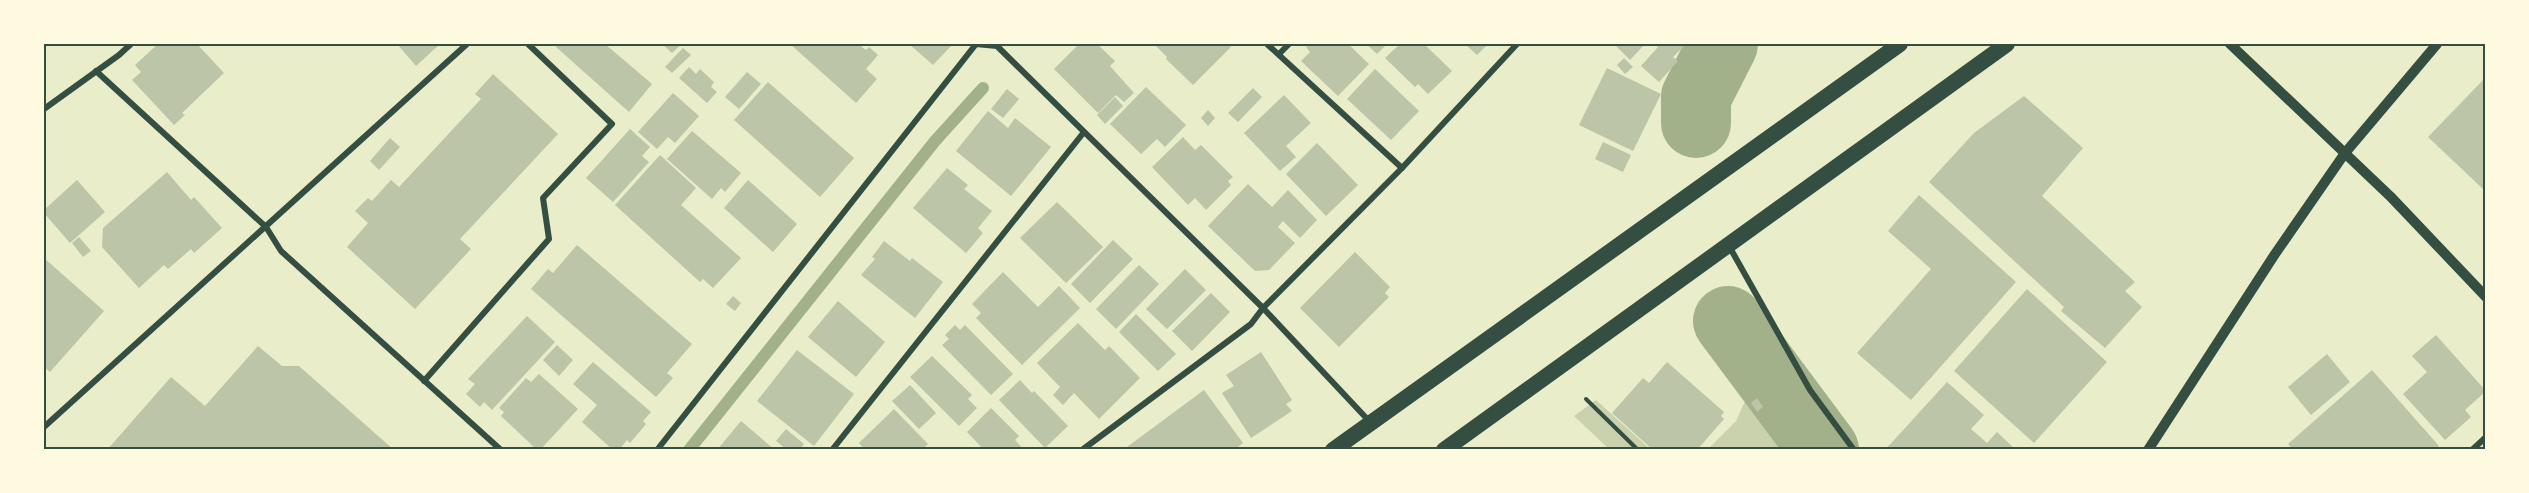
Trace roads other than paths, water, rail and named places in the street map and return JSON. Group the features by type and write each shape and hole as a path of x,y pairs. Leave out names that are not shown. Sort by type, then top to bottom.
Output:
{"highway":[{"path":"1333,450 1900,44"},
{"path":"1444,450 2007,44"}],"street":[{"path":"44,109 131,44"},
{"path":"44,428 467,44"},
{"path":"424,381 549,240 543,198 612,124 528,44"},
{"path":"657,450 976,44 997,46 1263,308 1371,423"},
{"path":"1267,44 1402,168"},
{"path":"1279,54 1289,44"},
{"path":"1082,450 1251,324 1263,308 1402,168 1517,44"},
{"path":"2230,44 2345,153 2433,240 2486,297"},
{"path":"2148,450 2275,254 2345,153 2437,44"},
{"path":"96,71 266,227 281,251 501,450"},
{"path":"836,448 1084,132"},
{"path":"1728,245 1810,390 1854,450"},
{"path":"2472,450 2486,438"}],"waterway":[{"path":"1696,123 1696,97 1723,44"},
{"path":"689,450 935,141 983,88"},
{"path":"1728,321 1824,450"}]}
